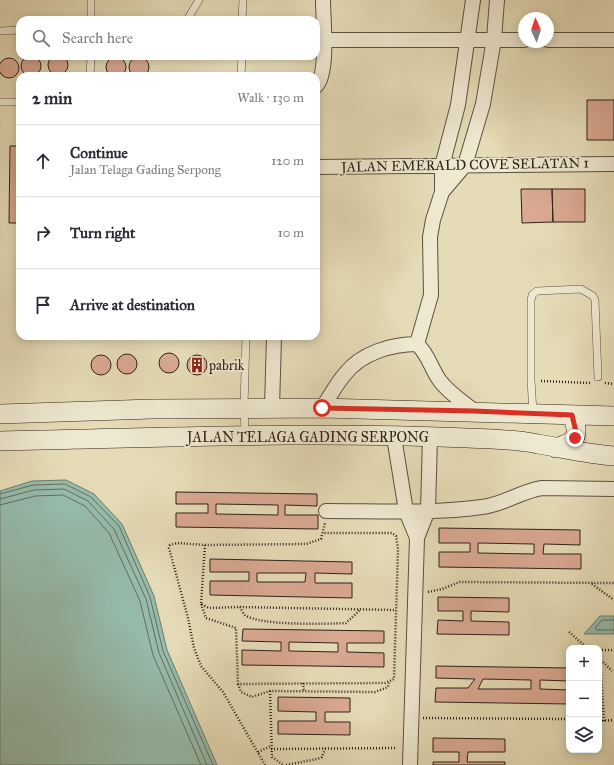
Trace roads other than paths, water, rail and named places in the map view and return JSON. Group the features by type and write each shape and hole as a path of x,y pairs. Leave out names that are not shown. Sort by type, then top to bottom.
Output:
{"main road":[{"name":"JALAN TELAGA GADING SERPONG","path":"0,414 244,407 474,411 614,416"},
{"path":"152,409 154,438"},
{"path":"556,448 570,443 575,438 576,432 572,415"},
{"name":"JALAN TELAGA GADING SERPONG","path":"0,441 154,438 245,434 430,437 510,440 614,456"}],"street":[{"path":"320,78 322,74 323,0"},
{"path":"417,344 431,295 430,237 433,220 442,192 442,166 458,105 473,0"},
{"path":"442,192 464,166 483,104 494,40 497,0"},
{"path":"323,40 518,40"},
{"path":"554,40 614,40"},
{"name":"JALAN EMERALD COVE SELATAN 1","path":"320,167 614,164"},
{"path":"272,408 274,340"},
{"path":"322,408 345,373 360,362 390,346 417,344"},
{"path":"417,344 427,355 443,385 474,411"},
{"path":"394,437 406,511 417,538"},
{"path":"410,765 417,538 428,510 430,437"},
{"path":"326,511 406,511 482,508 532,490 542,488 614,489"}],"lane":[{"path":"91,0 91,16"},
{"path":"189,16 198,0"},
{"path":"242,16 243,0"},
{"path":"0,31 16,30"},
{"path":"90,72 91,60"},
{"path":"241,72 242,60"},
{"path":"0,102 16,102"},
{"path":"533,414 530,380 531,301 532,295 537,291 582,289 590,292 595,300 597,381"},
{"path":"245,434 244,407 246,340"}],"water":[{"path":"66,480 94,494 122,524 154,596 167,650 217,765 0,765 0,491 32,481"},
{"path":"600,616 614,616 614,634 584,634"}],"place":[{"name":"pabrik","path":"197,365"}]}
